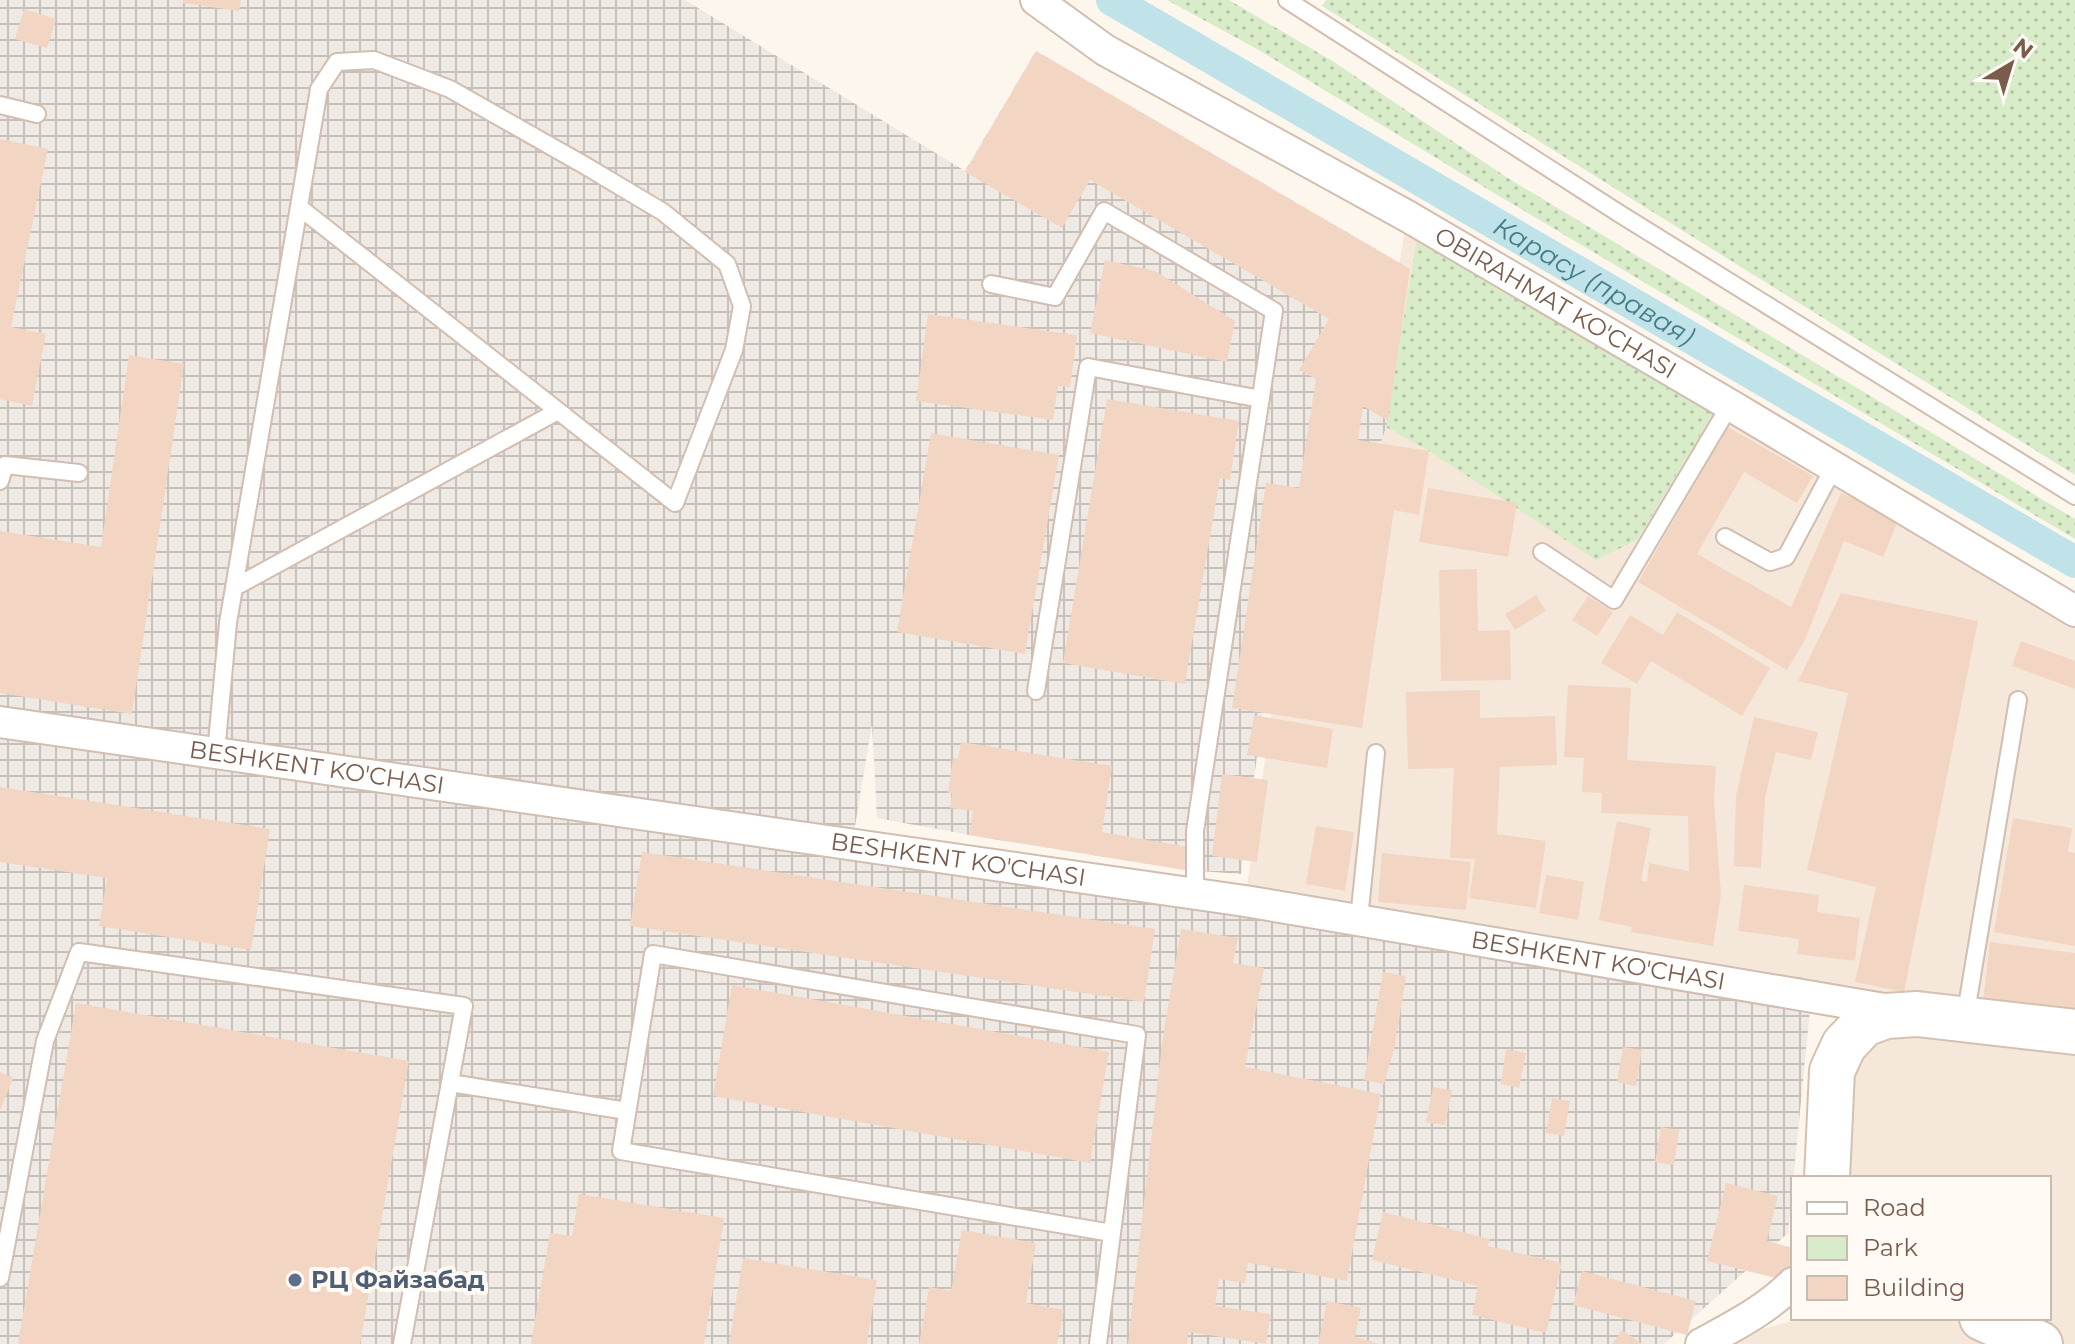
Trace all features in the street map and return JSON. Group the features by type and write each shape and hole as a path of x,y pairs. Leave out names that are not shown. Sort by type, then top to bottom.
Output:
{"street":[{"name":"OBIRAHMAT KO'CHASI","path":"1036,0 1105,50 1407,216 2075,611"},
{"name":"BESHKENT KO'CHASI","path":"0,722 1195,894 1915,1014 2075,1032"},
{"path":"1816,997 1832,1023 1834,1033 1827,1176"},
{"name":"BESHKENT KO'CHASI","path":"1832,1071 1844,1045 1864,1024 1886,1016 1915,1014"},
{"path":"1701,1344 1756,1314 1791,1285"},
{"path":"1986,1320 2040,1344"}],"lane":[{"path":"1287,0 1620,214 2075,496"},
{"path":"216,753 228,623 319,89 337,62 374,60 450,89 663,212 727,264 742,306 734,350 675,503 299,207"},
{"path":"0,105 37,114"},
{"path":"991,284 1055,297 1104,211 1274,311 1195,831 1195,894"},
{"path":"1036,691 1088,367 1261,399"},
{"path":"1542,552 1614,600 1730,405"},
{"path":"235,587 558,411"},
{"path":"0,481 5,465 79,473"},
{"path":"1725,537 1770,562 1786,557 1834,467"},
{"path":"1964,1020 2018,700"},
{"path":"1359,919 1376,753"},
{"path":"0,1278 45,1041 79,952 464,1006 402,1344"},
{"path":"1098,1344 1137,1035 653,954 621,1151 1112,1233"},
{"path":"450,1083 627,1111"}],"shaded area":[{"path":"0,0 685,0 965,171 1036,51 1410,269 1388,421 1361,504 1302,497 1262,719 1241,874 1185,870 877,818 872,724 854,832 1813,979 1794,1176 1791,1176 1788,1233 1664,1344 0,1344"},
{"path":"1407,216 2075,611 2075,1344 1702,1344 1797,1320 2051,1320 2051,1176 1827,1176 1863,1024 1245,901 1302,496 1361,503"}],"green space":[{"path":"1167,0 1229,0 1334,62 1511,180 2075,519 2075,539 1257,49"},
{"path":"1326,0 2075,0 2075,475 1322,6"},
{"path":"1417,239 1713,414 1637,540 1596,560 1429,451 1386,427"}],"building":[{"path":"183,0 241,0 239,11 183,3"},
{"path":"24,9 56,19 47,48 15,39"},
{"path":"1036,51 1410,269 1388,421 1363,406 1358,440 1429,451 1419,515 1394,510 1362,728 1232,708 1266,483 1299,488 1316,379 1299,370 1329,319 1090,180 1062,228 965,172"},
{"path":"0,139 48,149 11,327 46,334 32,406 0,399"},
{"path":"1105,260 1155,271 1235,321 1227,362 1090,333"},
{"path":"928,314 1077,335 1070,387 1058,386 1053,420 916,401"},
{"path":"129,355 184,364 132,714 0,693 0,531 101,547"},
{"path":"1107,399 1239,421 1230,480 1220,478 1185,684 1063,663"},
{"path":"1728,427 1813,476 1797,503 1744,472 1697,554 1791,607 1841,493 1899,518 1883,557 1844,541 1804,642 1787,670 1638,582"},
{"path":"931,433 1059,455 1025,654 897,632"},
{"path":"1428,488 1517,503 1508,557 1419,542"},
{"path":"1477,569 1478,631 1510,630 1511,680 1441,681 1439,570"},
{"path":"1841,593 1978,621 1904,992 1855,982 1876,887 1807,870 1848,693 1798,681"},
{"path":"1536,595 1546,611 1515,630 1505,614"},
{"path":"1588,596 1613,612 1597,636 1572,620"},
{"path":"1677,612 1770,668 1742,716 1651,661 1637,684 1601,663 1630,615 1663,635"},
{"path":"2021,641 2075,661 2075,689 2012,666"},
{"path":"1568,685 1631,688 1627,760 1716,766 1714,800 1721,895 1713,946 1631,932 1632,927 1599,920 1617,821 1651,828 1641,881 1647,882 1649,863 1689,871 1688,816 1601,813 1602,793 1582,792 1584,758 1564,757"},
{"path":"1480,690 1480,718 1555,716 1557,765 1500,767 1497,834 1546,841 1536,908 1469,898 1475,859 1450,858 1454,768 1408,769 1406,692"},
{"path":"1254,715 1333,729 1327,768 1247,755"},
{"path":"1754,717 1818,732 1811,760 1776,752 1765,798 1761,868 1734,866 1736,796"},
{"path":"961,742 1112,766 1102,832 1188,847 1185,870 969,835 973,811 950,808 952,794 948,793 953,758 958,759"},
{"path":"1222,774 1268,780 1257,862 1212,856"},
{"path":"0,787 270,829 251,950 99,926 107,878 0,862"},
{"path":"2013,818 2072,828 2068,852 2075,853 2075,946 1994,932"},
{"path":"1316,826 1354,832 1345,891 1306,884"},
{"path":"642,852 1155,929 1144,1002 630,926"},
{"path":"1382,853 1471,862 1466,910 1378,902"},
{"path":"1546,875 1584,882 1578,920 1539,913"},
{"path":"1744,885 1819,895 1817,912 1860,918 1855,961 1797,954 1799,939 1738,931"},
{"path":"1181,929 1238,938 1233,963 1264,968 1245,1067 1381,1094 1347,1281 1248,1263 1245,1283 1219,1279 1215,1306 1271,1314 1266,1344 1189,1332 1187,1344 1128,1344 1162,1043"},
{"path":"1990,942 2075,953 2075,1013 1983,1001"},
{"path":"1383,972 1406,976 1395,1046 1384,1084 1364,1080"},
{"path":"732,985 1109,1052 1090,1163 713,1096"},
{"path":"76,1003 409,1061 360,1344 18,1344"},
{"path":"1623,1047 1642,1050 1636,1086 1617,1082"},
{"path":"1506,1049 1526,1053 1519,1088 1501,1084"},
{"path":"0,1072 13,1078 0,1111"},
{"path":"1433,1087 1452,1090 1445,1125 1426,1122"},
{"path":"1552,1098 1570,1101 1564,1136 1546,1133"},
{"path":"1661,1127 1679,1130 1674,1165 1655,1162"},
{"path":"1726,1183 1778,1196 1767,1241 1791,1247 1788,1281 1707,1261"},
{"path":"579,1194 724,1218 704,1344 531,1344 550,1233 572,1236"},
{"path":"1383,1212 1490,1239 1488,1246 1562,1263 1546,1333 1472,1315 1478,1286 1372,1260"},
{"path":"962,1230 1036,1243 1026,1303 1064,1310 1057,1344 919,1344 929,1287 951,1291"},
{"path":"743,1258 877,1280 867,1344 729,1344"},
{"path":"1582,1271 1696,1301 1687,1335 1573,1305"},
{"path":"1327,1301 1361,1308 1355,1337 1380,1344 1318,1344"},
{"path":"1622,1330 1642,1344 1612,1344"}],"waterway":[{"name":"Карасу (правая)","path":"1112,0 2075,562"}],"place":[{"name":"РЦ Файзабад","path":"295,1280"}]}
